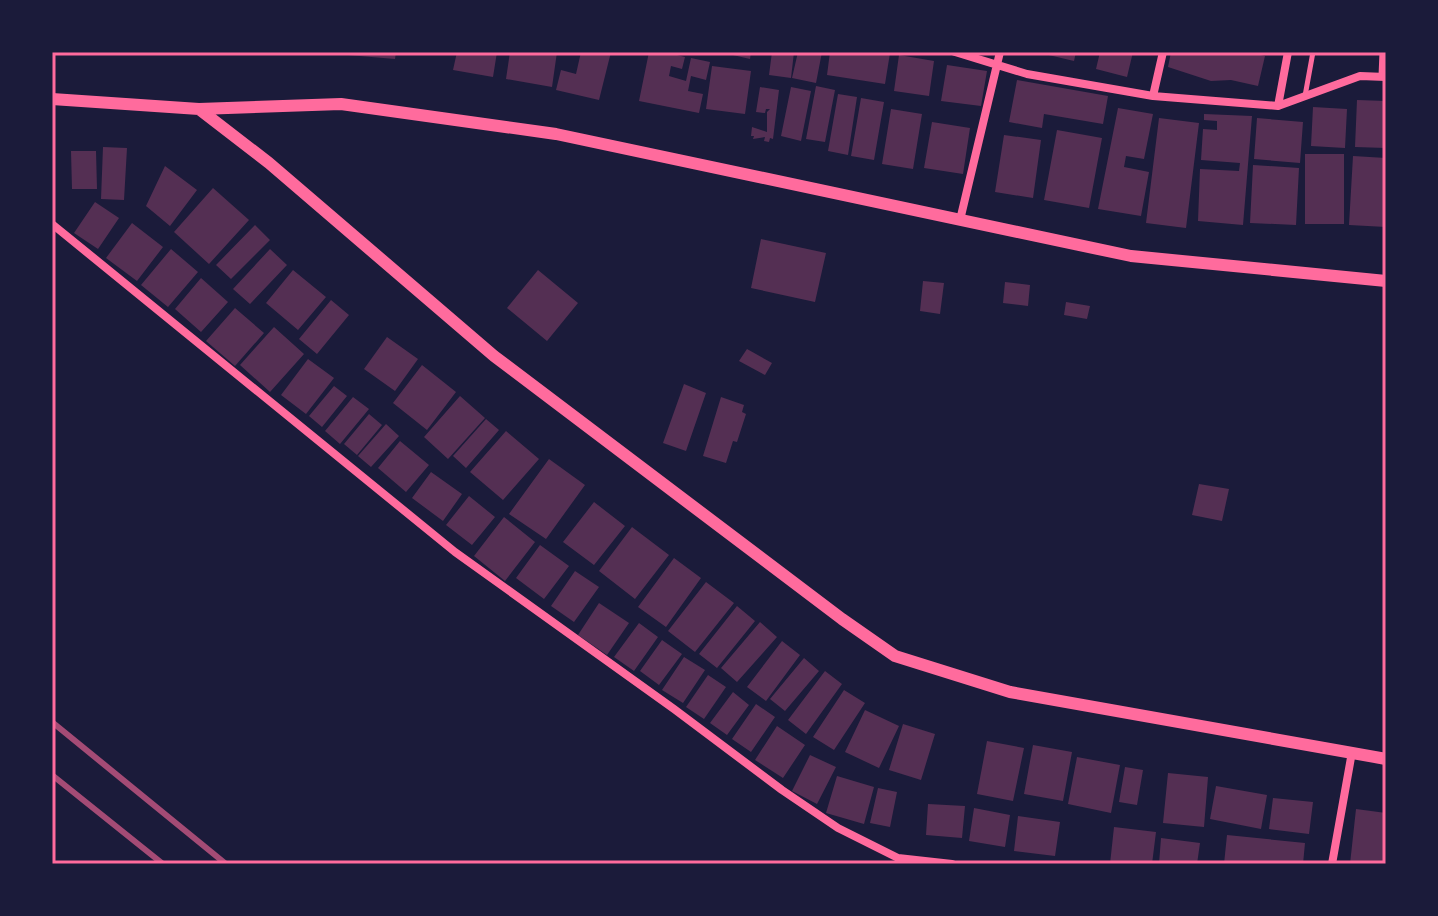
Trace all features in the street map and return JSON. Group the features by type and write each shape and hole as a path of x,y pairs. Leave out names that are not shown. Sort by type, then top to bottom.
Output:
{"street":[{"path":"955,52 1027,74 1153,96 1278,106 1360,76 1384,77"},
{"path":"960,220 1000,52"},
{"path":"1153,96 1163,52"},
{"path":"1278,106 1288,52"},
{"path":"52,99 199,109 341,104 556,134 1131,256 1386,281"},
{"path":"199,109 269,163 494,356 895,656 1010,692 1386,759"},
{"path":"52,224 455,552 782,790 838,828 898,858 952,864"},
{"path":"1332,864 1352,752"}],"lane":[{"path":"1304,97 1313,52"},
{"path":"1382,52 1384,77"}],"building":[{"path":"348,52 396,52 395,59 348,55"},
{"path":"457,52 497,52 493,77 453,70"},
{"path":"510,52 557,52 552,87 506,79"},
{"path":"581,52 611,52 599,100 556,90 561,70 576,74"},
{"path":"649,52 685,57 682,69 671,66 669,76 686,81 691,58 710,62 706,80 691,76 688,91 703,94 699,113 639,101"},
{"path":"720,52 751,52 750,59"},
{"path":"772,52 794,52 791,78 769,75"},
{"path":"798,52 822,52 816,83 792,78"},
{"path":"830,52 890,53 885,84 827,75"},
{"path":"1036,52 1076,52 1074,61"},
{"path":"1100,52 1133,52 1127,77 1096,69"},
{"path":"1171,52 1247,52 1265,56 1258,86 1231,80 1211,81 1168,67"},
{"path":"899,55 934,61 929,96 894,91"},
{"path":"947,65 987,71 981,106 941,101"},
{"path":"712,66 751,71 745,114 706,109"},
{"path":"1017,80 1108,96 1103,124 1044,114 1042,128 1009,122"},
{"path":"816,86 835,90 825,142 806,139"},
{"path":"760,87 779,90 773,139 770,138 769,142 764,141 765,137 753,139 754,136 751,136 752,127 767,132 767,112 770,109 766,109 765,113 756,112"},
{"path":"791,87 811,91 801,141 781,136"},
{"path":"838,94 857,97 848,155 828,151"},
{"path":"861,98 884,102 874,160 851,156"},
{"path":"1357,100 1386,101 1386,148 1355,147"},
{"path":"1313,107 1347,109 1345,148 1311,146"},
{"path":"1118,108 1153,114 1144,159 1126,156 1124,167 1149,172 1141,216 1098,209"},
{"path":"891,109 922,114 913,169 882,164"},
{"path":"1204,114 1252,116 1243,225 1198,221 1200,169 1239,171 1240,163 1201,160 1203,129 1217,130 1217,121 1204,120"},
{"path":"1159,118 1199,123 1186,228 1146,223"},
{"path":"1257,118 1303,122 1300,163 1254,159"},
{"path":"932,122 970,128 963,174 924,168"},
{"path":"1057,130 1102,138 1089,208 1044,200"},
{"path":"1004,135 1041,140 1033,198 995,192"},
{"path":"103,147 127,148 124,200 101,199"},
{"path":"71,151 96,151 97,189 72,189"},
{"path":"1305,154 1344,154 1344,224 1305,224"},
{"path":"1353,156 1386,158 1386,227 1349,225"},
{"path":"1253,165 1299,168 1296,225 1250,223"},
{"path":"165,166 197,190 170,226 146,206"},
{"path":"213,188 249,220 209,264 174,232"},
{"path":"95,202 119,218 98,249 74,233"},
{"path":"132,223 163,247 137,281 106,258"},
{"path":"255,225 270,240 231,279 216,265"},
{"path":"761,239 826,253 815,302 751,288"},
{"path":"171,249 198,272 168,307 141,285"},
{"path":"270,249 287,265 250,304 233,289"},
{"path":"293,270 326,297 298,330 266,303"},
{"path":"538,270 578,303 547,341 507,308"},
{"path":"201,278 228,302 201,332 175,309"},
{"path":"923,281 944,283 940,314 920,311"},
{"path":"1005,282 1030,285 1028,306 1003,303"},
{"path":"331,300 349,315 317,354 299,339"},
{"path":"1066,302 1090,306 1087,319 1064,315"},
{"path":"235,308 264,333 235,366 206,341"},
{"path":"274,327 304,354 270,392 240,365"},
{"path":"387,337 418,359 395,391 364,369"},
{"path":"747,349 772,363 765,375 739,361"},
{"path":"308,359 334,378 306,414 281,395"},
{"path":"422,365 456,392 427,430 393,403"},
{"path":"684,384 706,393 686,451 663,443"},
{"path":"334,386 347,396 322,427 309,416"},
{"path":"460,396 485,418 448,459 424,437"},
{"path":"353,397 369,409 340,444 325,431"},
{"path":"721,397 744,405 742,412 746,414 726,463 703,456"},
{"path":"369,414 382,425 357,455 344,444"},
{"path":"486,419 499,430 466,468 453,456"},
{"path":"386,424 399,436 371,467 358,456"},
{"path":"506,431 539,459 503,500 470,472"},
{"path":"400,441 429,465 406,492 378,468"},
{"path":"549,459 585,485 546,539 509,514"},
{"path":"431,472 462,494 443,521 412,498"},
{"path":"1199,484 1229,489 1222,521 1192,515"},
{"path":"469,496 495,517 472,545 446,525"},
{"path":"594,502 625,526 594,565 563,542"},
{"path":"504,517 535,542 505,581 474,556"},
{"path":"632,527 669,555 635,599 599,571"},
{"path":"540,545 569,566 544,599 516,578"},
{"path":"674,558 701,578 666,627 638,607"},
{"path":"575,571 599,587 574,622 551,606"},
{"path":"706,582 734,603 695,652 668,631"},
{"path":"599,603 629,623 607,655 578,635"},
{"path":"737,606 755,621 717,668 699,654"},
{"path":"760,622 777,637 737,682 721,668"},
{"path":"639,623 658,637 634,671 614,657"},
{"path":"662,640 682,654 659,685 640,671"},
{"path":"782,641 800,655 766,701 747,687"},
{"path":"684,657 705,670 683,703 662,690"},
{"path":"804,658 819,671 785,711 770,699"},
{"path":"825,671 842,684 806,734 788,720"},
{"path":"708,675 726,687 704,719 686,707"},
{"path":"844,690 865,703 834,750 813,737"},
{"path":"733,692 749,705 727,735 710,723"},
{"path":"756,704 775,717 751,752 732,739"},
{"path":"865,710 899,726 879,768 845,752"},
{"path":"903,724 935,734 921,780 889,770"},
{"path":"777,726 805,745 783,778 755,760"},
{"path":"987,741 1024,748 1013,801 977,794"},
{"path":"1033,745 1072,752 1063,801 1024,794"},
{"path":"810,755 836,767 817,804 792,791"},
{"path":"1077,757 1120,765 1111,813 1068,804"},
{"path":"1125,767 1143,770 1137,805 1119,802"},
{"path":"1168,773 1208,777 1204,827 1163,823"},
{"path":"837,776 874,787 864,824 826,813"},
{"path":"1216,786 1267,795 1261,829 1210,819"},
{"path":"878,788 897,792 890,827 870,823"},
{"path":"1273,798 1313,802 1309,834 1269,829"},
{"path":"928,804 965,806 962,838 926,835"},
{"path":"974,808 1010,815 1005,847 969,841"},
{"path":"1356,809 1386,813 1386,864 1350,864"},
{"path":"1018,816 1060,822 1055,856 1014,851"},
{"path":"1114,827 1156,832 1152,864 1110,864"},
{"path":"1227,835 1305,843 1303,864 1224,864"},
{"path":"1161,838 1200,843 1197,864 1159,864"}],"railway":[{"path":"52,722 226,864"},
{"path":"52,775 163,864"}]}
